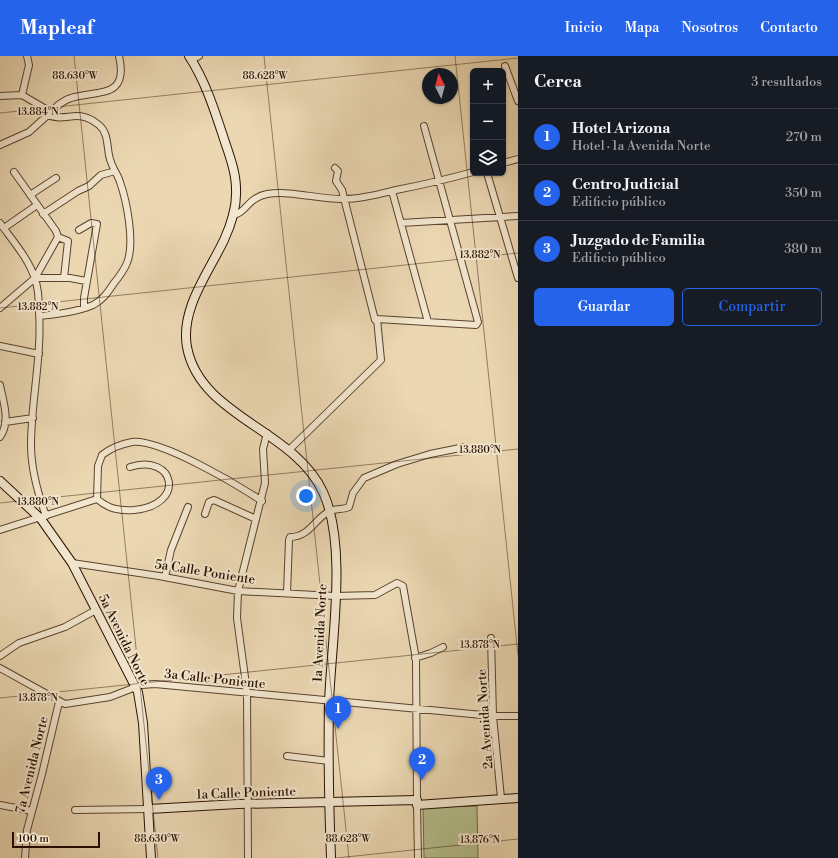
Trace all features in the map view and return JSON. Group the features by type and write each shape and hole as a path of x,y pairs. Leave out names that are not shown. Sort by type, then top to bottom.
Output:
{"main road":[{"name":"1a Avenida Norte","path":"193,57 208,92 234,171 236,193 232,215 224,240 192,307 186,328 187,347 195,372 207,389 218,399 267,434 305,467 320,486 330,511 333,528 335,596 329,702 329,802 331,858"},
{"path":"0,480 43,518"},
{"name":"5a Avenida Norte","path":"43,518 72,563 138,692 143,723 151,858"},
{"name":"1a Calle Poniente","path":"149,809 247,804 417,802 518,798"}],"street":[{"path":"22,95 29,65 27,56"},
{"path":"0,145 29,132 60,103 70,98 99,94 115,87 120,80 118,56"},
{"path":"505,66 518,101"},
{"path":"0,96 22,95 56,118 80,116 98,124 104,131 109,159 122,187 129,228 129,255 124,270 107,293 98,302 84,308 40,316"},
{"path":"335,168 338,171 336,181 342,190 375,320 476,325 478,322 441,181 424,126"},
{"path":"506,162 518,159"},
{"path":"43,214 78,190 89,186 100,175 115,171"},
{"path":"0,308 35,278 58,237 56,231 14,172"},
{"path":"232,215 239,214 254,199 267,194 344,199 441,181 470,173"},
{"path":"488,176 518,278"},
{"path":"30,195 56,178"},
{"path":"392,191 428,322"},
{"path":"2,225 38,206"},
{"path":"401,223 518,216"},
{"path":"79,230 91,223 97,224 86,281 84,308"},
{"name":"5a Avenida Norte","path":"2,225 26,260 35,278 40,316 39,354 31,446 43,518"},
{"path":"58,237 68,241 64,278"},
{"path":"35,278 64,278 86,281"},
{"path":"288,451 381,360 377,319"},
{"path":"0,346 39,354"},
{"path":"0,385 4,402 6,422 5,429 0,437"},
{"path":"6,422 33,418"},
{"path":"248,858 247,692 237,618 238,591 266,483 262,450 267,434"},
{"path":"97,499 98,466 102,455 115,447 133,442 145,443 196,463 231,481 262,501"},
{"path":"287,594 290,538 304,535 320,518 330,511 349,507 355,489 364,478 397,464 430,454 465,447"},
{"path":"97,499 110,509 119,510 152,506 164,499 169,486 168,478 163,470 148,464 140,464 130,467"},
{"path":"0,530 43,518 97,499"},
{"path":"205,514 209,502 214,500 256,519"},
{"path":"165,577 171,550 188,507"},
{"name":"5a Calle Poniente","path":"72,563 165,577 238,591 335,596 375,595 397,583 403,586 416,658"},
{"path":"0,656 19,643 65,627 96,610"},
{"name":"2a Avenida Norte","path":"491,638 493,716 501,798"},
{"path":"418,858 416,658 431,653 443,646"},
{"name":"3a Calle Poniente","path":"0,668 59,702 71,704 127,692 135,687 155,684 247,692 329,702 493,716 518,716"},
{"name":"7a Avenida Norte","path":"25,858 27,830 59,702"},
{"path":"287,756 329,761"},
{"path":"0,805 32,811"},
{"name":"1a Calle Poniente","path":"75,810 149,809"}],"green space":[{"path":"477,806 478,858 424,858 423,807"}],"place":[{"name":"Hotel Arizona","path":"338,729"},
{"name":"Centro Judicial","path":"422,780"},
{"name":"Juzgado de Familia","path":"159,800"}]}
